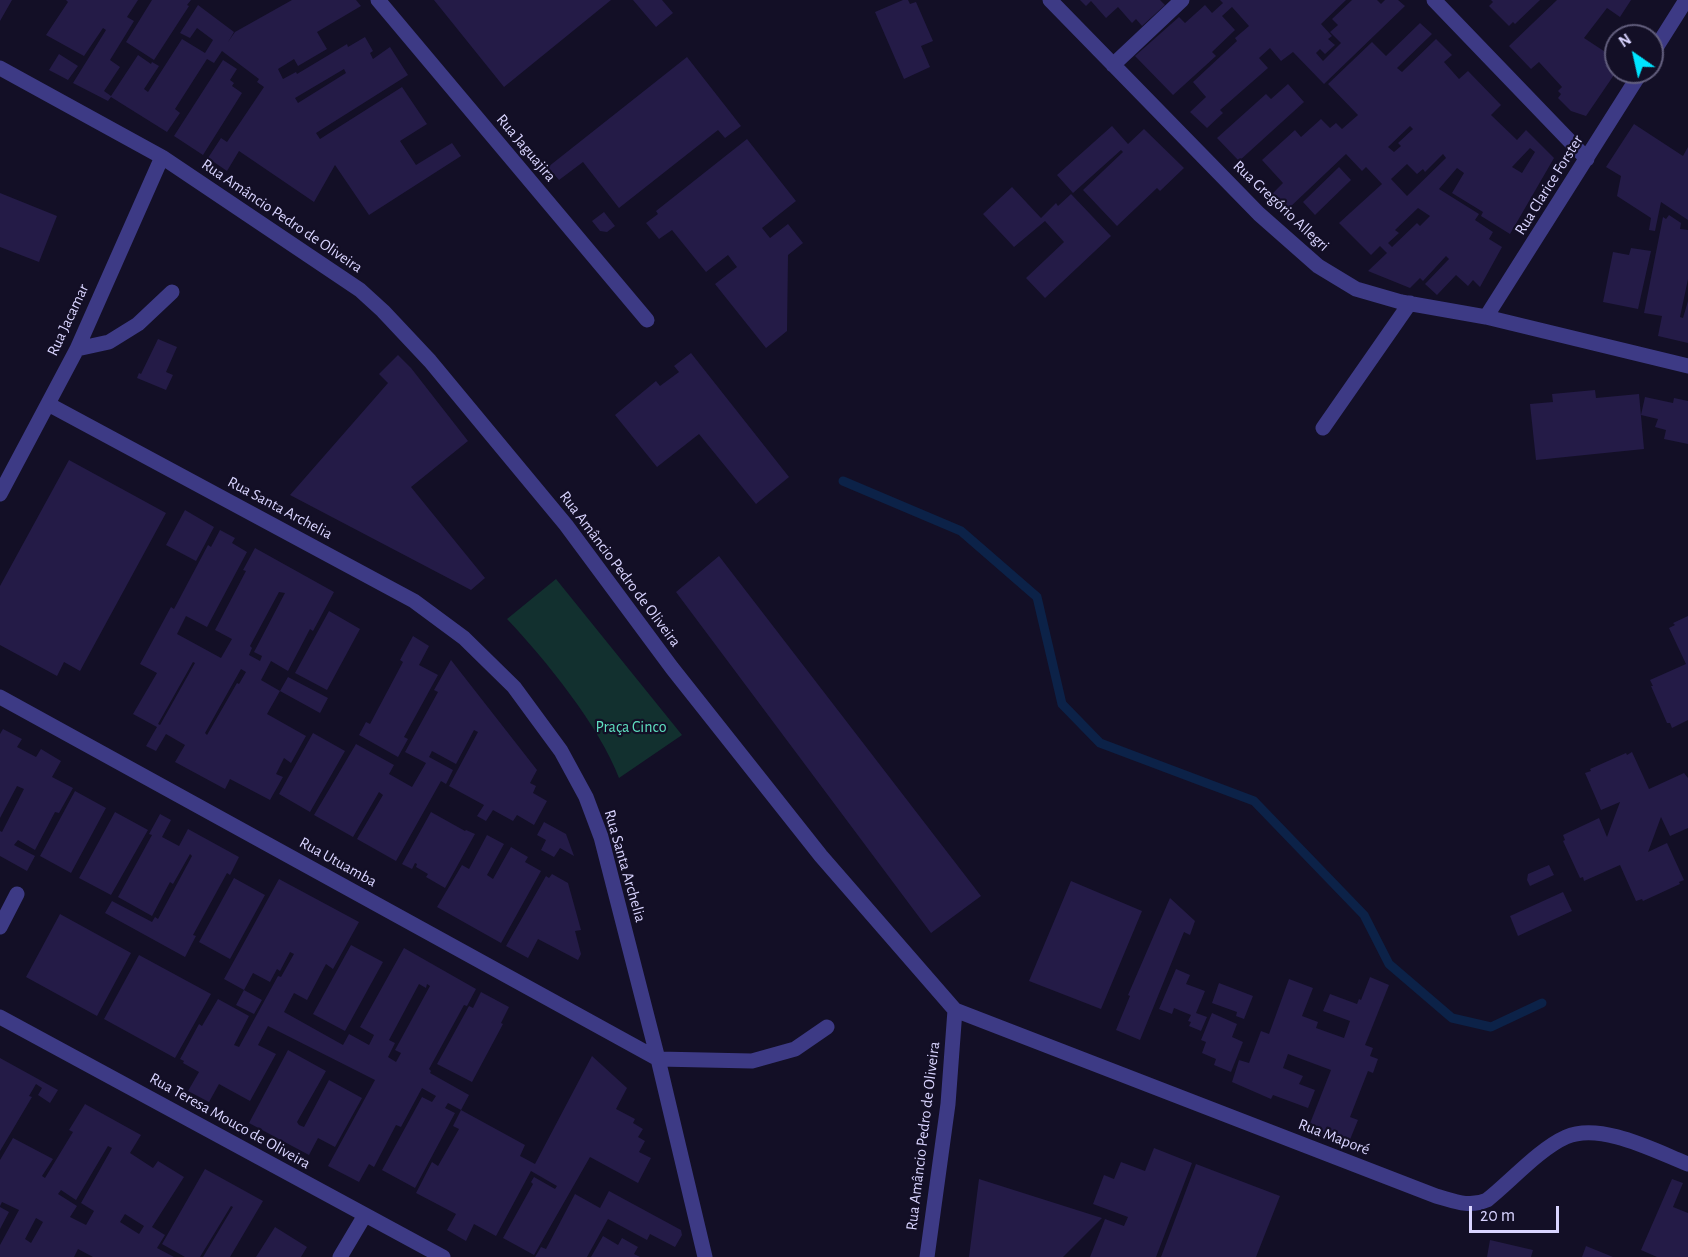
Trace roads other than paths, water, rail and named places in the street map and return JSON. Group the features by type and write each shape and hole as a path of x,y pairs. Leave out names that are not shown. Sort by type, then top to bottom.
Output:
{"street":[{"name":"Rua Jaguajira","path":"378,0 647,320"},
{"name":"Rua Gregório Allegri","path":"1050,0 1259,214 1317,266 1356,289 1410,303 1486,317 1688,366"},
{"path":"1113,64 1182,0"},
{"path":"1434,0 1587,159"},
{"path":"1664,35 1686,0"},
{"name":"Rua Amâncio Pedro de Oliveira","path":"0,68 162,157 360,290 383,311 430,361 566,525 672,668 806,838 955,1011 948,1104 927,1257"},
{"name":"Rua Clarice Forster","path":"1486,317 1634,84"},
{"name":"Rua Jacamar","path":"0,494 76,349 162,157"},
{"path":"76,349 109,342 138,324 172,292"},
{"path":"1323,428 1410,303"},
{"name":"Rua Santa Archelia","path":"48,404 414,601 464,638 514,687 561,751 586,797 597,827 658,1059 705,1257"},
{"name":"Rua Utuamba","path":"0,696 658,1059"},
{"path":"0,927 17,894"},
{"name":"Rua Maporé","path":"955,1011 1436,1196 1464,1204 1478,1204 1487,1200 1549,1147 1566,1137 1585,1132 1607,1134 1688,1164"},
{"name":"Rua Teresa Mouco de Oliveira","path":"0,1017 443,1257"},
{"path":"658,1059 752,1061 795,1049 827,1027"},
{"path":"340,1257 365,1215"}],"waterway":[{"path":"843,481 961,531 1037,597 1062,704 1100,743 1254,801 1364,915 1389,964 1452,1018 1491,1027 1542,1003"}],"park label":[{"name":"Praça Cinco","path":"631,727"}]}
